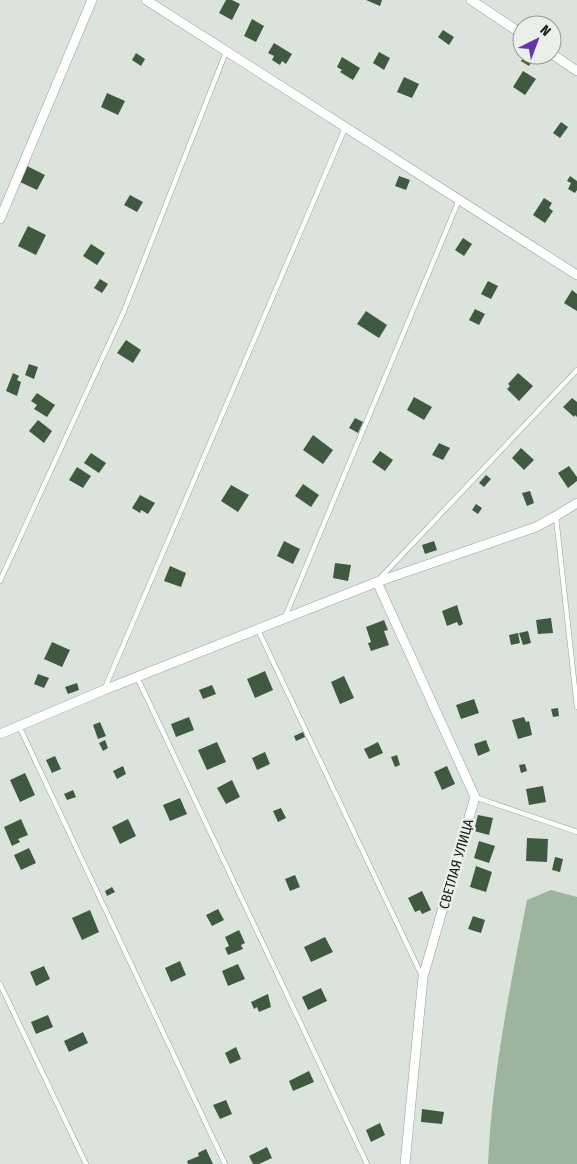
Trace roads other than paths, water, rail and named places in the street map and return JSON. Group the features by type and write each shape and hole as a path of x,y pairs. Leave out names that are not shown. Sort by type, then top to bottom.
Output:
{"street":[{"path":"0,218 92,0"},
{"path":"146,0 577,275"},
{"path":"471,0 512,27"},
{"path":"562,61 577,71"},
{"path":"0,734 104,690 376,582 536,526 577,503"},
{"path":"376,582 475,797"},
{"name":"СВЕТЛАЯ УЛИЦА","path":"404,1164 422,977 475,797"}],"lane":[{"path":"0,580 124,310 226,52"},
{"path":"104,690 344,128"},
{"path":"284,620 460,199"},
{"path":"376,582 577,370"},
{"path":"556,516 577,707"},
{"path":"258,630 422,977"},
{"path":"137,677 367,1164"},
{"path":"19,726 225,1164"},
{"path":"475,797 577,832"},
{"path":"0,984 86,1164"}]}
